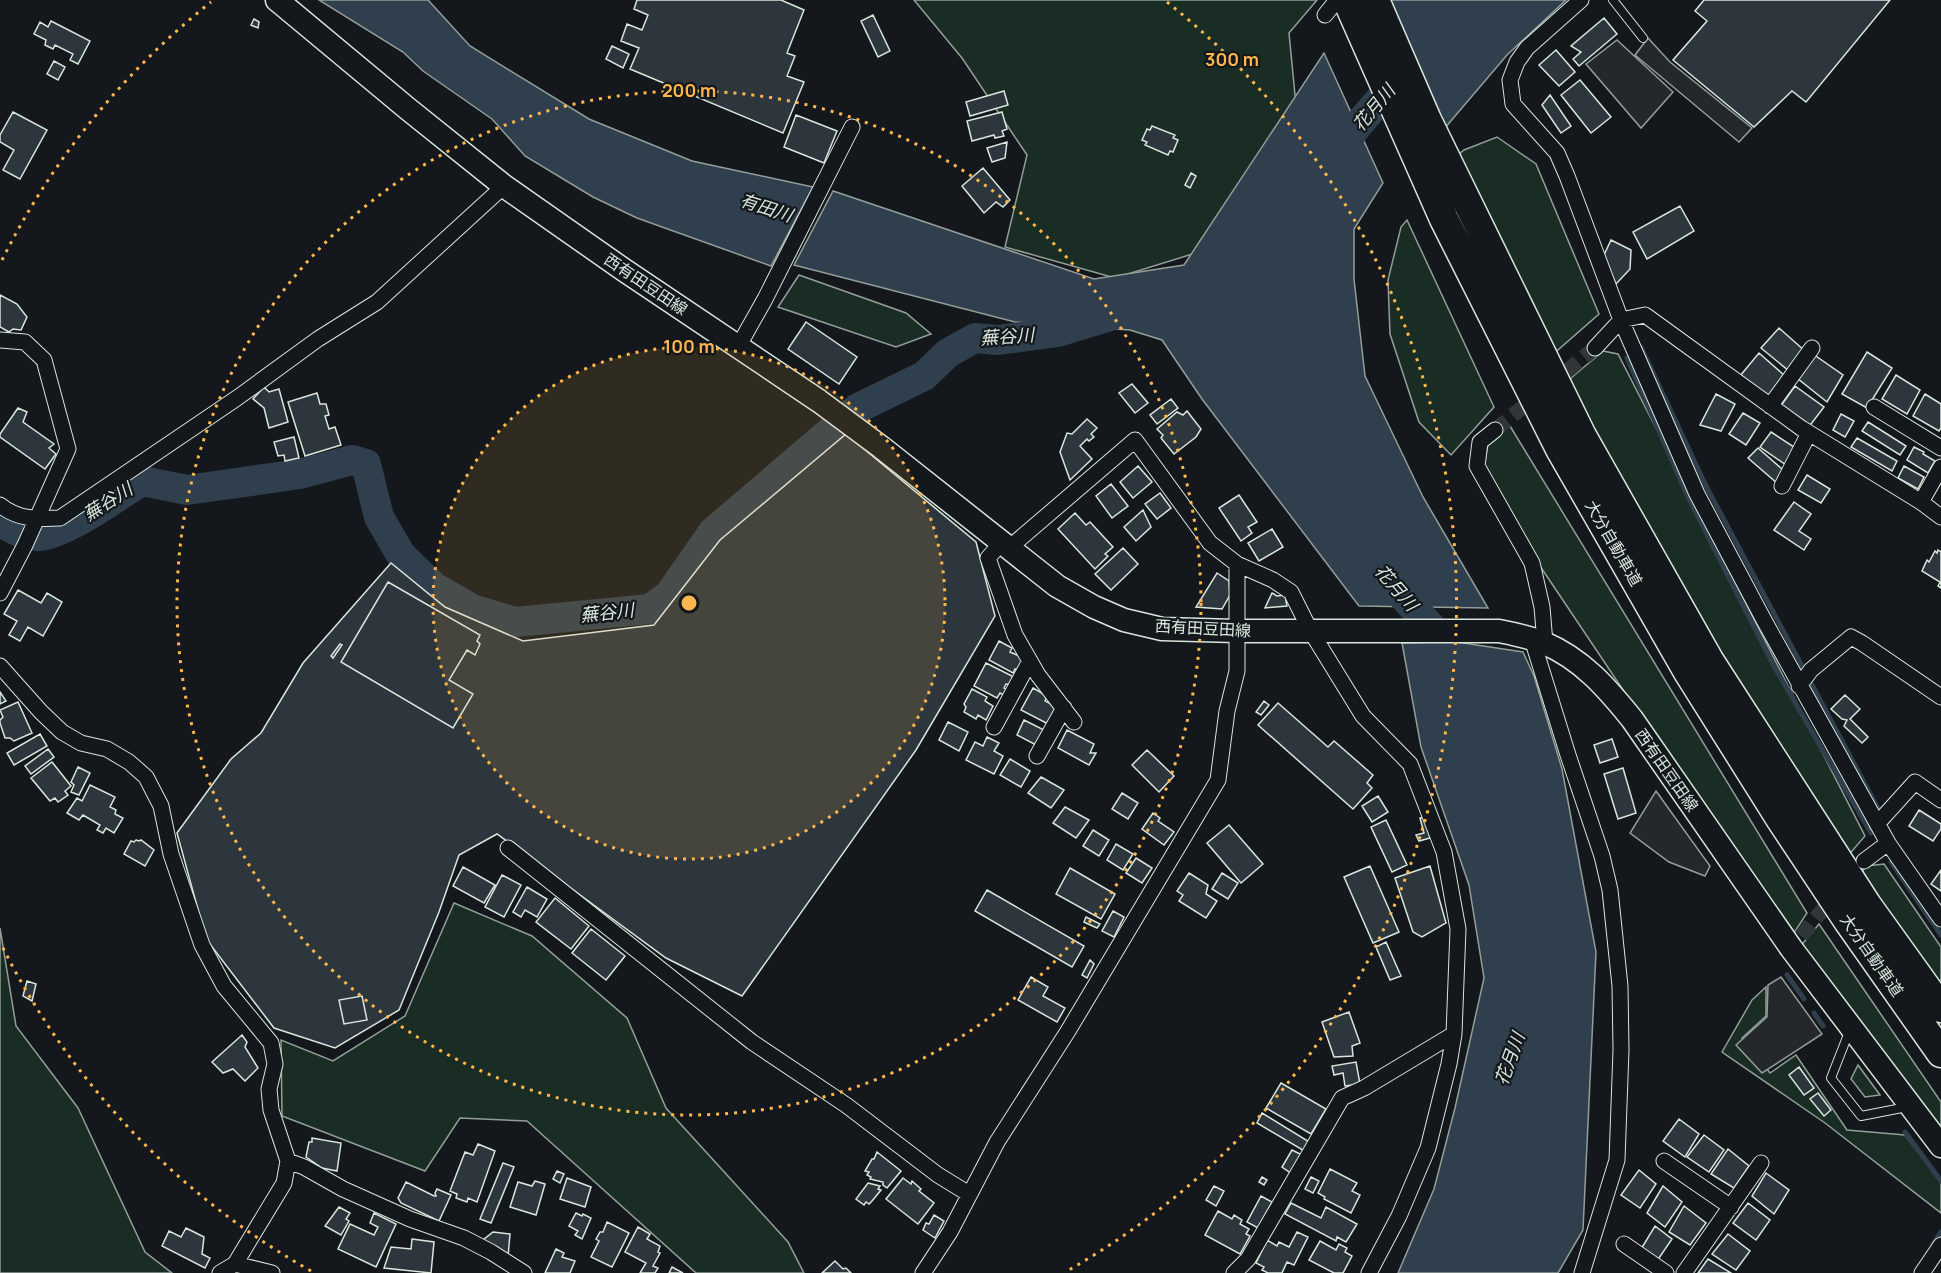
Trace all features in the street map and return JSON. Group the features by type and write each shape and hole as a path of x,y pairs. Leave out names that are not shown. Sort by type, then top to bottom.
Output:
{"highway":[{"name":"大分自動車道","path":"1375,0 1427,120 1456,211 1560,449 1688,672 1781,820 1848,921 1941,1053"},
{"name":"大分自動車道","path":"1336,8 1404,133 1456,211 1709,660 1867,905 1941,1008"}],"main road":[{"name":"西有田豆田線","path":"277,0 504,186 819,401 1057,586 1094,607 1124,620 1162,629 1498,631 1539,641 1577,661 1603,684 1632,719 1796,942 1851,1027 1941,1146"}],"street":[{"path":"1336,8 1337,0"},
{"path":"1581,0 1527,48 1517,62 1510,80 1514,104 1557,153 1621,320 1697,494 1804,679 1881,820 1888,843 1941,920"},
{"path":"738,347 765,299 852,127"},
{"path":"0,506 36,522 60,518 237,398 318,339 377,302 504,186"},
{"path":"1595,348 1621,320 1645,315 1809,433 1921,502 1941,517"},
{"path":"0,340 25,342 44,360 68,449 36,522 0,593"},
{"path":"1770,406 1812,348"},
{"path":"1874,407 1941,448"},
{"path":"1495,430 1480,442 1477,466 1532,563 1542,607 1539,641 1568,754 1611,890 1619,975 1621,1050 1617,1161 1582,1273"},
{"path":"1782,486 1809,433"},
{"path":"1074,722 1038,675 1015,635 988,558 1135,440 1209,543 1237,564 1273,580 1292,592 1319,630 1363,716 1410,764 1444,852 1458,929 1454,1034 1449,1064 1428,1148 1399,1216 1369,1273"},
{"path":"1921,502 1941,467"},
{"path":"923,1273 950,1232 997,1142 1068,1031 1218,780 1227,711 1237,671 1237,564"},
{"path":"1804,679 1851,637 1941,697"},
{"path":"993,727 1030,661"},
{"path":"0,666 62,732 81,743 107,749 129,762 146,777 161,806 171,854 202,945 224,986 271,1043 275,1064 269,1089 271,1110 288,1161 284,1183 235,1264 220,1273"},
{"path":"1037,756 1064,708"},
{"path":"1881,820 1916,782 1941,800"},
{"path":"1864,861 1888,843"},
{"path":"508,848 752,1042 846,1105 938,1175 969,1194"},
{"path":"1234,1273 1248,1258 1342,1098 1364,1088 1454,1034"},
{"path":"288,1161 410,1219 464,1238 524,1273"},
{"path":"1664,1161 1731,1207"},
{"path":"1684,1273 1761,1163"},
{"path":"1624,1244 1666,1273"},
{"path":"1922,1273 1941,1245"},
{"path":"235,1264 272,1273"}],"lane":[{"path":"1613,0 1643,38"},
{"path":"1851,1027 1831,1078 1861,1116 1911,1107"}],"green space":[{"path":"914,0 1317,0 1289,33 1298,126 1215,247 1115,278 1005,247 1027,155 962,58"},
{"path":"1497,137 1536,164 1599,314 1543,363 1441,169 1464,150"},
{"path":"1407,220 1494,407 1451,455 1419,422 1390,334 1388,280 1401,227"},
{"path":"799,275 906,313 931,334 896,347 778,307"},
{"path":"1603,351 1618,354 1865,836 1841,864 1558,389"},
{"path":"1510,426 1807,913 1790,939 1540,566 1484,468 1488,444"},
{"path":"1884,864 1941,947 1941,992 1855,882 1866,866"},
{"path":"454,903 532,936 627,1018 666,1108 788,1242 804,1273 696,1273 527,1121 460,1118 425,1171 282,1116 281,1040 333,1061 405,1016"},
{"path":"1819,924 1941,1102 1941,1139 1799,948"},
{"path":"0,928 16,1026 78,1108 145,1252 172,1273 0,1273"},
{"path":"1766,987 1766,1016 1742,1038 1770,1073 1796,1055 1847,1130 1905,1135 1941,1182 1941,1213 1825,1123 1722,1052 1752,1000"},
{"path":"1858,1065 1880,1095 1865,1097 1851,1079"}],"shaded area":[{"path":"1648,38 1670,62 1752,128 1739,142 1635,55"},
{"path":"1617,40 1673,92 1641,128 1586,64"},
{"path":"1656,791 1710,866 1705,876 1669,862 1630,833"},
{"path":"1781,977 1822,1034 1762,1073 1736,1045 1767,1017 1768,985"}],"water":[{"name":"有田川","path":"319,0 428,0 470,46 589,119 692,161 813,187 771,266 637,218 593,197 525,156 492,119 423,71 403,52"},
{"path":"1378,0 1566,0 1507,55 1438,136"},
{"path":"1324,53 1383,183 1354,229 1354,279 1365,376 1423,497 1488,608 1359,606 1202,399 1162,340 1130,330 1015,322 794,265 833,191 1094,279 1184,265"},
{"path":"1457,642 1523,652 1534,676 1562,769 1596,952 1583,1230 1558,1273 1398,1273 1434,1189 1484,978 1469,885 1421,747 1402,643"}],"building":[{"path":"637,0 781,0 804,10 787,53 795,56 787,76 804,82 783,133 630,69 639,48 621,41 627,24 642,30 648,15 634,9"},
{"path":"1704,0 1890,0 1806,102 1792,91 1754,127 1673,60 1707,21 1695,11"},
{"path":"873,15 890,51 878,57 861,21"},
{"path":"1604,18 1617,34 1579,66 1573,59 1581,52 1571,46"},
{"path":"254,19 259,22 258,28 251,25"},
{"path":"51,21 90,41 78,64 70,60 73,54 55,45 53,49 45,45 46,40 34,34 40,22 48,27"},
{"path":"612,46 629,54 623,68 606,59"},
{"path":"1556,50 1575,72 1559,86 1539,65"},
{"path":"54,61 65,67 58,80 47,74"},
{"path":"1580,80 1611,117 1591,133 1561,95"},
{"path":"1004,91 1008,105 970,116 966,102"},
{"path":"1550,95 1571,126 1561,133 1542,105"},
{"path":"13,112 47,130 20,179 3,170 14,150 0,142 0,135"},
{"path":"1002,112 1007,129 1002,131 1004,136 995,138 994,135 972,141 967,121"},
{"path":"796,115 837,131 824,163 784,147"},
{"path":"1152,126 1175,135 1173,138 1178,140 1173,152 1170,151 1168,155 1145,145 1147,142 1142,140 1147,129 1150,130"},
{"path":"1007,142 1005,158 992,162 987,148"},
{"path":"983,168 1010,200 1003,207 996,202 984,213 962,186"},
{"path":"1191,173 1196,176 1190,188 1185,185"},
{"path":"1680,206 1694,231 1647,259 1633,232"},
{"path":"1611,240 1631,250 1630,269 1616,284 1603,257"},
{"path":"0,295 17,304 27,317 21,330 13,329 9,332 0,327"},
{"path":"806,322 857,357 839,384 788,349"},
{"path":"1779,328 1805,351 1789,371 1761,348"},
{"path":"1867,352 1892,368 1867,408 1842,394"},
{"path":"1759,353 1785,376 1768,398 1740,376"},
{"path":"1813,354 1843,375 1827,402 1797,378"},
{"path":"1896,375 1920,390 1907,414 1882,399"},
{"path":"1132,384 1148,403 1135,413 1119,393"},
{"path":"1795,386 1824,407 1808,428 1780,407"},
{"path":"264,387 269,392 279,389 288,422 269,428 264,408 253,399"},
{"path":"317,393 320,404 326,404 329,415 325,416 329,429 335,427 341,445 305,456 288,402"},
{"path":"1716,394 1735,404 1721,431 1700,425"},
{"path":"1925,394 1941,404 1939,431 1913,416"},
{"path":"1171,399 1178,408 1157,424 1150,415"},
{"path":"18,408 27,412 23,422 54,444 49,448 56,454 45,469 0,437"},
{"path":"1187,411 1201,429 1196,437 1174,454 1157,429 1177,412 1183,415"},
{"path":"1743,413 1760,423 1746,445 1729,434"},
{"path":"1841,414 1854,421 1845,437 1833,430"},
{"path":"1087,419 1097,428 1091,434 1094,437 1089,441 1087,439 1080,446 1092,459 1070,480 1060,452 1067,433 1072,434"},
{"path":"1868,422 1906,446 1900,455 1862,431"},
{"path":"1771,432 1797,449 1786,465 1760,447"},
{"path":"846,434 976,542 995,616 916,750 742,996 666,958 497,834 459,855 439,912 399,1010 335,1048 274,1028 206,939 177,833 231,759 261,733 303,663 391,563 445,607 523,641 654,625 720,540"},
{"path":"294,437 299,458 285,461 284,455 278,456 274,442"},
{"path":"1857,438 1897,461 1892,471 1851,447"},
{"path":"1914,447 1935,461 1928,473 1907,460"},
{"path":"1758,448 1783,470 1778,484 1748,458"},
{"path":"1138,466 1152,482 1133,498 1120,482"},
{"path":"1904,466 1924,477 1918,489 1898,478"},
{"path":"1807,475 1830,489 1821,503 1798,490"},
{"path":"1111,484 1128,506 1112,518 1096,496"},
{"path":"1160,493 1171,508 1157,519 1145,504"},
{"path":"1239,495 1257,522 1248,527 1252,533 1241,541 1219,508"},
{"path":"1794,502 1811,514 1799,531 1811,539 1804,550 1774,530"},
{"path":"1143,510 1151,527 1136,541 1124,527"},
{"path":"1075,513 1086,525 1090,522 1113,547 1105,554 1108,556 1095,569 1058,529"},
{"path":"1272,529 1283,547 1259,561 1248,543"},
{"path":"1123,548 1138,564 1111,590 1095,574"},
{"path":"1938,550 1941,552 1941,588 1938,586 1940,582 1922,571 1927,560 1929,562"},
{"path":"1217,573 1229,581 1230,595 1222,609 1196,607"},
{"path":"388,582 480,635 477,641 480,644 475,655 467,650 449,680 473,694 453,728 341,662"},
{"path":"18,590 41,603 47,593 62,602 43,636 28,627 20,641 9,635 17,621 4,614"},
{"path":"1272,593 1277,596 1285,595 1287,606 1265,608"},
{"path":"999,641 1012,648 1010,652 1024,658 1018,670 1015,669 1013,673 989,660"},
{"path":"340,644 342,645 333,658 331,656"},
{"path":"986,663 1012,676 1014,685 1006,684 1004,688 1007,690 1004,695 1000,693 997,698 974,686"},
{"path":"1033,688 1047,696 1045,701 1059,708 1050,725 1021,710"},
{"path":"972,689 987,697 985,701 993,706 986,720 978,715 976,719 964,712 966,707 964,704"},
{"path":"0,692 6,701 0,704"},
{"path":"1845,695 1860,709 1850,719 1868,737 1862,743 1844,726 1847,720 1842,719 1831,709"},
{"path":"1264,701 1269,705 1261,715 1256,712"},
{"path":"18,702 32,733 14,741 5,738 0,723 3,717 0,710"},
{"path":"1278,703 1328,747 1334,741 1373,775 1367,783 1372,788 1353,809 1258,725"},
{"path":"1024,720 1044,730 1036,745 1017,735"},
{"path":"948,722 968,732 959,751 939,740"},
{"path":"1067,730 1094,744 1090,753 1096,753 1089,765 1058,748"},
{"path":"40,734 47,746 14,765 7,753"},
{"path":"987,737 999,743 994,751 1003,756 994,774 966,760 975,742 983,746"},
{"path":"1612,739 1618,757 1600,763 1594,745"},
{"path":"48,749 54,757 31,774 25,766"},
{"path":"1147,750 1174,776 1159,792 1132,765"},
{"path":"1010,759 1030,771 1021,787 1000,775"},
{"path":"52,762 71,786 65,791 68,795 58,802 55,798 50,801 31,778"},
{"path":"78,767 90,773 79,795 71,792 74,785 71,782"},
{"path":"1623,768 1636,813 1618,819 1604,774"},
{"path":"1041,777 1064,790 1051,808 1028,793"},
{"path":"90,785 115,797 110,807 116,810 115,814 123,818 114,833 106,828 103,833 97,830 100,825 83,815 79,820 67,813 77,798 82,801"},
{"path":"1122,793 1138,803 1128,819 1112,809"},
{"path":"1378,796 1388,812 1372,822 1362,806"},
{"path":"1065,807 1089,820 1076,838 1053,823"},
{"path":"1919,810 1941,824 1941,829 1933,841 1909,826"},
{"path":"1153,813 1160,818 1158,821 1174,832 1164,845 1142,829"},
{"path":"1425,817 1430,838 1419,841 1416,835 1424,833 1420,818"},
{"path":"1386,820 1407,865 1392,872 1371,827"},
{"path":"1229,825 1263,864 1241,883 1207,843"},
{"path":"1093,830 1109,840 1099,856 1083,846"},
{"path":"141,840 154,850 145,866 124,854 131,841"},
{"path":"1116,844 1133,854 1123,870 1107,860"},
{"path":"1136,858 1152,868 1142,883 1126,873"},
{"path":"1370,866 1399,932 1373,943 1344,877"},
{"path":"1430,866 1446,923 1422,937 1413,932 1395,878"},
{"path":"463,867 495,885 484,903 453,886"},
{"path":"1070,868 1115,894 1101,919 1056,894"},
{"path":"1941,870 1941,891 1931,884"},
{"path":"1189,873 1208,885 1206,894 1217,901 1206,918 1179,901 1183,895 1177,891"},
{"path":"1222,873 1238,883 1228,899 1212,889"},
{"path":"502,875 521,885 504,917 485,907"},
{"path":"527,887 547,899 537,917 525,910 521,917 513,912"},
{"path":"987,890 1084,946 1072,967 975,911"},
{"path":"555,898 589,926 571,949 536,922"},
{"path":"1113,911 1124,917 1114,937 1102,931"},
{"path":"1086,917 1100,924 1097,928 1084,922"},
{"path":"591,929 625,956 606,980 572,953"},
{"path":"1386,942 1401,976 1390,980 1376,947"},
{"path":"1090,960 1094,964 1087,978 1082,975"},
{"path":"1031,977 1048,987 1043,996 1065,1008 1057,1022 1018,1000"},
{"path":"27,981 36,984 32,1001 23,996"},
{"path":"362,996 367,1020 344,1024 339,1000"},
{"path":"1349,1012 1360,1043 1352,1046 1353,1056 1334,1057 1322,1022"},
{"path":"242,1035 247,1042 245,1047 258,1068 245,1081 233,1069 223,1073 212,1062"},
{"path":"1356,1062 1360,1084 1345,1086 1343,1073 1334,1075 1332,1066"},
{"path":"1799,1067 1814,1088 1804,1095 1789,1075"},
{"path":"1281,1083 1326,1109 1311,1134 1266,1108"},
{"path":"1818,1093 1831,1110 1824,1116 1810,1099"},
{"path":"1262,1113 1311,1143 1306,1152 1257,1123"},
{"path":"1679,1119 1699,1134 1685,1157 1663,1141"},
{"path":"1704,1135 1724,1150 1709,1172 1687,1157"},
{"path":"312,1138 341,1143 337,1171 322,1168 306,1157"},
{"path":"478,1144 495,1151 477,1202 468,1198 467,1202 456,1198 457,1194 450,1191 465,1152 473,1155"},
{"path":"1728,1149 1749,1166 1734,1188 1711,1174"},
{"path":"1292,1150 1304,1156 1292,1174 1282,1167"},
{"path":"877,1152 901,1171 887,1188 883,1182 870,1179 871,1177 867,1175 869,1172 865,1171"},
{"path":"503,1163 514,1167 491,1223 480,1219"},
{"path":"1330,1169 1357,1183 1352,1191 1360,1195 1351,1213 1324,1199 1325,1197 1318,1193"},
{"path":"1639,1170 1656,1184 1640,1208 1621,1195"},
{"path":"557,1171 564,1174 560,1183 553,1179"},
{"path":"1766,1173 1789,1190 1774,1214 1752,1196"},
{"path":"1262,1177 1267,1180 1264,1185 1259,1182"},
{"path":"1311,1177 1319,1181 1313,1193 1305,1189"},
{"path":"567,1178 591,1187 585,1207 560,1199"},
{"path":"903,1178 911,1184 912,1181 921,1189 919,1191 934,1203 918,1224 886,1199"},
{"path":"535,1181 545,1184 536,1215 510,1207 518,1182 532,1186"},
{"path":"406,1182 434,1196 436,1196 437,1189 451,1195 439,1221 401,1203 398,1198"},
{"path":"868,1183 880,1186 878,1189 881,1190 869,1204 866,1202 864,1205 856,1199"},
{"path":"1214,1186 1224,1191 1216,1206 1206,1200"},
{"path":"1663,1186 1682,1202 1665,1227 1647,1213"},
{"path":"1261,1196 1272,1202 1258,1228 1247,1222"},
{"path":"1291,1203 1321,1218 1326,1207 1357,1224 1346,1242 1337,1237 1336,1241 1285,1214"},
{"path":"1748,1203 1770,1220 1756,1240 1733,1223"},
{"path":"1684,1206 1706,1223 1690,1245 1669,1232"},
{"path":"339,1207 350,1213 346,1219 349,1221 341,1235 325,1226"},
{"path":"1218,1211 1232,1219 1234,1215 1242,1220 1240,1224 1249,1229 1246,1234 1250,1236 1240,1254 1205,1235"},
{"path":"374,1213 396,1224 376,1267 338,1249 350,1224 374,1235 378,1227 370,1223"},
{"path":"576,1213 591,1218 582,1239 575,1235 578,1231 569,1226"},
{"path":"934,1215 944,1221 935,1238 923,1230"},
{"path":"607,1222 629,1233 612,1267 591,1257 599,1241 596,1239 600,1232 603,1232"},
{"path":"1655,1226 1672,1239 1657,1261 1641,1249"},
{"path":"638,1227 650,1234 647,1239 660,1246 658,1252 660,1253 653,1266 658,1268 655,1273 640,1273 646,1263 625,1252"},
{"path":"186,1228 204,1237 202,1254 210,1258 205,1268 162,1246 169,1231 181,1237"},
{"path":"493,1232 510,1234 508,1257 483,1240"},
{"path":"1297,1232 1308,1237 1294,1265 1287,1262 1282,1273 1268,1273 1262,1270 1264,1267 1256,1263 1267,1240 1277,1246 1279,1242 1289,1247"},
{"path":"1728,1234 1750,1251 1736,1270 1712,1254"},
{"path":"412,1239 434,1242 431,1273 384,1268 391,1247 411,1249"},
{"path":"1320,1241 1336,1250 1339,1244 1347,1248 1345,1252 1352,1256 1343,1273 1334,1273 1309,1260"},
{"path":"556,1249 564,1253 562,1257 575,1261 570,1273 545,1273"},
{"path":"1708,1259 1731,1273 1698,1273"},
{"path":"835,1261 843,1269 846,1268 851,1273 822,1273"},
{"path":"672,1267 683,1273 669,1273"}],"waterway":[{"name":"花月川","path":"1334,158 1357,126 1404,72"},
{"name":"蕪谷川","path":"0,521 18,532 39,536 64,528 106,505 142,481 187,490 300,474 352,460 366,464 379,517 401,555 434,587 472,609 515,622 650,609 669,595 713,532 858,408 924,376 948,353 975,338 998,340 1058,332 1117,314"},
{"path":"1641,347 1706,486 1882,816"},
{"path":"1627,358 1688,497 1775,668 1871,833"},
{"name":"花月川","path":"1386,577 1429,625 1447,654"},
{"path":"1891,862 1941,935"},
{"path":"1787,975 1804,999"},
{"path":"1814,1013 1823,1026"},
{"path":"1905,1132 1941,1181"},
{"path":"1933,1244 1941,1232"}],"tunnel":[{"path":"1495,430 1595,348"},
{"path":"1801,936 1835,895"}]}
